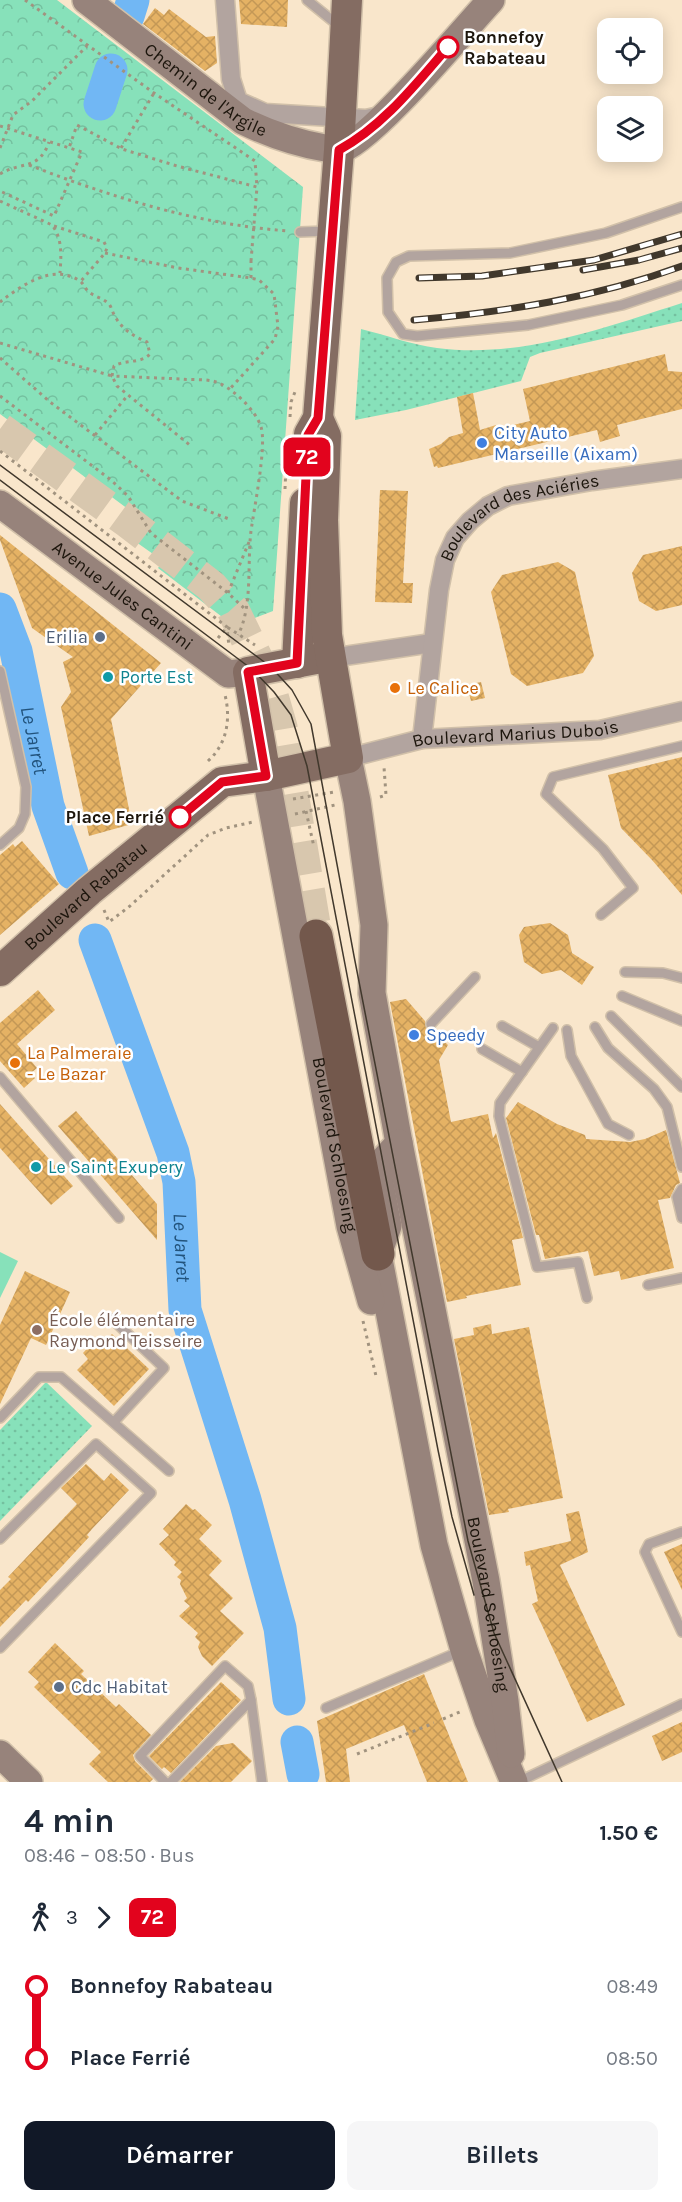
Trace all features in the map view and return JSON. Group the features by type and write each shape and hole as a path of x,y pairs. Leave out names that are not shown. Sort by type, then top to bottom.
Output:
{"highway":[{"path":"316,936 378,1254"}],"main road":[{"path":"297,663 308,435 318,418 339,150 347,0"},
{"path":"339,150 357,140 386,115 491,0"},
{"name":"Chemin de l'Argile","path":"100,7 135,38 243,121 269,134 303,144 339,150"},
{"path":"318,418 326,436 323,520 327,635 348,758"},
{"name":"Avenue Jules Cantini","path":"0,504 228,675 241,673"},
{"path":"268,789 241,673 331,658"},
{"name":"Boulevard Rabatau","path":"0,970 82,898 222,782 268,789 348,758"},
{"name":"Boulevard Schloesing","path":"348,758 349,796 374,925 372,993 399,1143 486,1581 516,1782"},
{"name":"Boulevard Schloesing","path":"268,789 350,1226 379,1328 408,1474 426,1507"},
{"name":"Boulevard Schloesing","path":"399,1143 377,1167 388,1226 378,1254 434,1545 464,1650 488,1720 516,1782"},
{"path":"0,1754 29,1782"}],"street":[{"path":"225,0 231,79 238,101 265,113 366,119 386,115"},
{"path":"222,106 231,79"},
{"name":"Boulevard des Aciéries","path":"422,739 432,644 445,560 454,538 488,506 508,496 592,481 682,469"},
{"path":"331,658 432,644"},
{"name":"Boulevard Marius Dubois","path":"348,758 422,739 600,730 682,711"}],"lane":[{"path":"307,0 345,31"},
{"path":"682,207 606,233 510,253 409,256 396,262 387,278 388,312 403,334 417,336 528,325 622,305 682,285"},
{"path":"300,232 333,231"},
{"path":"0,671 26,787 25,814 19,828 0,845"},
{"path":"601,915 633,888 603,849 546,794 553,777 682,746"},
{"path":"625,972 663,973 682,978"},
{"path":"431,1024 475,977"},
{"path":"622,996 682,1020"},
{"path":"611,1016 682,1087"},
{"path":"502,1026 539,1047"},
{"path":"595,1027 608,1048 654,1089 667,1107 682,1167"},
{"path":"553,1028 500,1102 499,1116 537,1267 578,1262 587,1298"},
{"path":"567,1030 571,1056 608,1124 629,1135"},
{"path":"482,1049 522,1072"},
{"path":"0,1077 119,1218"},
{"path":"682,1189 677,1197 682,1218"},
{"path":"648,1285 682,1278"},
{"path":"112,1318 164,1368 114,1422"},
{"path":"0,1418 39,1377 62,1377 169,1471"},
{"path":"0,1539 96,1444 151,1493 0,1648"},
{"path":"682,1532 649,1544 645,1552 682,1632"},
{"path":"326,1707 464,1650"},
{"path":"165,1782 140,1756 225,1666 248,1686 262,1782"},
{"path":"171,1782 251,1700"},
{"path":"516,1782 682,1704"}],"path":[{"path":"25,0 154,93 255,161 257,187 251,278"},
{"path":"0,148 12,115 32,101 87,46"},
{"path":"121,148 154,93"},
{"path":"69,148 77,125 121,148 177,166 257,187"},
{"path":"0,126 82,152 54,216 0,192"},
{"path":"0,174 29,165 39,159 46,151 49,142"},
{"path":"29,165 88,189 183,216 229,225 300,232"},
{"path":"0,201 52,225 104,242 107,248 105,253 81,282"},
{"path":"52,225 58,232 60,242 60,273"},
{"path":"105,253 178,268 251,278 259,280 274,294 278,326 275,339 229,390"},
{"path":"0,302 41,278 60,273 81,282 89,292 111,306 115,318 124,327 135,337 147,342 150,354 145,359 120,362 114,366 112,376 117,386 191,446"},
{"path":"0,343 112,376 212,381 246,403 262,428 263,448 250,537 246,610 244,624 238,635"},
{"path":"0,358 50,402 182,501 229,519"},
{"path":"94,436 128,395"},
{"path":"0,396 111,480 128,496 151,533 228,593 246,610"},
{"path":"0,451 226,627 254,645 264,644"},
{"path":"228,593 250,537"},
{"path":"215,641 226,627"},
{"path":"226,627 241,673"},
{"path":"268,789 349,796"},
{"path":"298,813 349,796"},
{"path":"306,811 314,847"},
{"path":"357,1754 434,1723"}],"green space":[{"path":"0,0 57,0 303,187 273,611 234,626 158,568 163,561 119,530 132,512 0,414"},
{"path":"682,303 682,321 530,357 521,381 406,410 355,420 361,329 428,347 468,350 500,349 561,339"},
{"path":"0,1252 18,1261 0,1298"},
{"path":"46,1382 92,1426 0,1521 0,1430"}],"building":[{"path":"239,0 288,0 287,27 241,24"},
{"path":"155,8 164,15 169,9 206,37 215,36 217,63 205,71 143,24"},
{"path":"665,354 668,371 682,372 682,409 617,425 620,436 600,442 597,430 438,468 434,467 429,449 441,444 449,437 463,433 457,397 473,393 480,430 496,425 497,429 530,421 523,389"},
{"path":"380,490 408,491 403,583 413,583 412,603 375,602"},
{"name":"Porte Est","path":"0,535 161,663 111,719 132,824 89,836 61,707 71,692 63,662 73,657 32,628"},
{"path":"682,546 682,605 656,611 639,601 632,573 643,555"},
{"path":"558,562 575,572 594,656 583,673 527,686 511,674 491,592 502,575"},
{"path":"481,682 485,698 471,701 467,685"},
{"path":"682,757 682,895 621,828 608,775"},
{"path":"22,841 59,884 0,935 0,855 13,844 15,847"},
{"path":"550,923 568,935 572,953 594,967 582,985 561,970 542,974 524,962 519,935 524,927"},
{"path":"38,990 55,1010 17,1044 37,1068 31,1073 35,1078 24,1088 0,1061 0,1023"},
{"path":"406,999 425,1021 426,1028 433,1030 448,1045 439,1060 451,1122 488,1114 493,1138 496,1133 523,1238 512,1240 521,1285 447,1302 390,1002"},
{"path":"518,1102 557,1124 585,1135 586,1139 630,1142 645,1139 666,1130 680,1183 676,1185 670,1198 658,1200 674,1268 621,1280 619,1271 594,1276 588,1251 545,1259 539,1235 536,1235 506,1118"},
{"name":"Le Saint Exupery","path":"0,1104 73,1186 51,1205 0,1148"},
{"path":"76,1111 157,1204 157,1240 58,1126"},
{"path":"25,1271 70,1292 46,1345 31,1338 0,1404 0,1325"},
{"path":"491,1324 492,1334 529,1327 563,1498 489,1515 454,1339 474,1335 473,1328"},
{"path":"112,1334 149,1369 114,1406 77,1370 88,1359 83,1353 95,1340 101,1346"},
{"path":"86,1464 104,1481 111,1473 129,1490 92,1529 87,1535 89,1537 64,1564 28,1602 26,1600 0,1627 0,1590 11,1579 8,1577 77,1504 61,1488"},
{"path":"186,1504 212,1525 199,1539 222,1561 209,1575 233,1598 220,1611 244,1633 212,1666 202,1656 198,1647 200,1642 195,1637 198,1633 179,1616 190,1606 184,1601 187,1598 180,1584 181,1580 177,1577 182,1572 159,1544 169,1535 163,1529"},
{"path":"579,1511 588,1552 560,1565 625,1705 587,1722 532,1604 538,1601 530,1565 526,1566 524,1552 571,1541 566,1514"},
{"path":"682,1544 682,1590 664,1552"},
{"path":"55,1643 84,1671 81,1674 116,1707 119,1704 151,1735 133,1755 135,1761 153,1779 150,1782 108,1782 89,1764 101,1752 34,1687 39,1682 28,1672"},
{"path":"424,1674 468,1782 427,1782 404,1725 346,1749 350,1782 326,1782 317,1721"},
{"path":"221,1682 241,1700 171,1773 164,1767 162,1769 149,1756"},
{"path":"682,1722 682,1752 662,1761 652,1736"},
{"path":"233,1743 252,1761 231,1782 180,1782 216,1746"}],"waterway":[{"name":"Le Jarret","path":"128,16 133,0"},
{"name":"Le Jarret","path":"100,104 111,70"},
{"name":"Le Jarret","path":"0,609 16,651 48,806 72,873"},
{"name":"Le Jarret","path":"95,940 173,1153 179,1182 185,1310 245,1500 280,1628 289,1699"},
{"name":"Le Jarret","path":"297,1742 303,1774"}],"tunnel":[{"path":"0,429 211,586 233,610 268,682 281,727 316,936"}],"tram line":[{"path":"0,465 271,667 292,690 311,724 468,1541 494,1633 562,1782"},
{"path":"0,480 253,670 274,692 291,715 307,766 438,1450 452,1517 474,1595"}],"railway":[{"path":"419,278 482,276 594,260 682,234"},
{"path":"583,270 639,260 682,248"},
{"path":"414,320 482,313 550,302 616,287 682,266"}],"bus line":[{"name":"72","path":"180,817 222,782 266,776 248,672 297,663 308,435 318,418 339,150 357,140 386,115 448,47"}],"place":[{"name":"Bonnefoy Rabateau","path":"448,47"},
{"name":"City Auto Marseille (Aixam)","path":"482,443"},
{"name":"Erilia","path":"100,637"},
{"name":"Porte Est","path":"108,677"},
{"name":"Le Calice","path":"395,688"},
{"name":"Place Ferrié","path":"180,817"},
{"name":"Speedy","path":"414,1035"},
{"name":"La Palmeraie - Le Bazar","path":"15,1063"},
{"name":"Le Saint Exupery","path":"36,1167"},
{"name":"École élémentaire Raymond Teisseire","path":"37,1330"},
{"name":"Cdc Habitat","path":"59,1687"}]}
